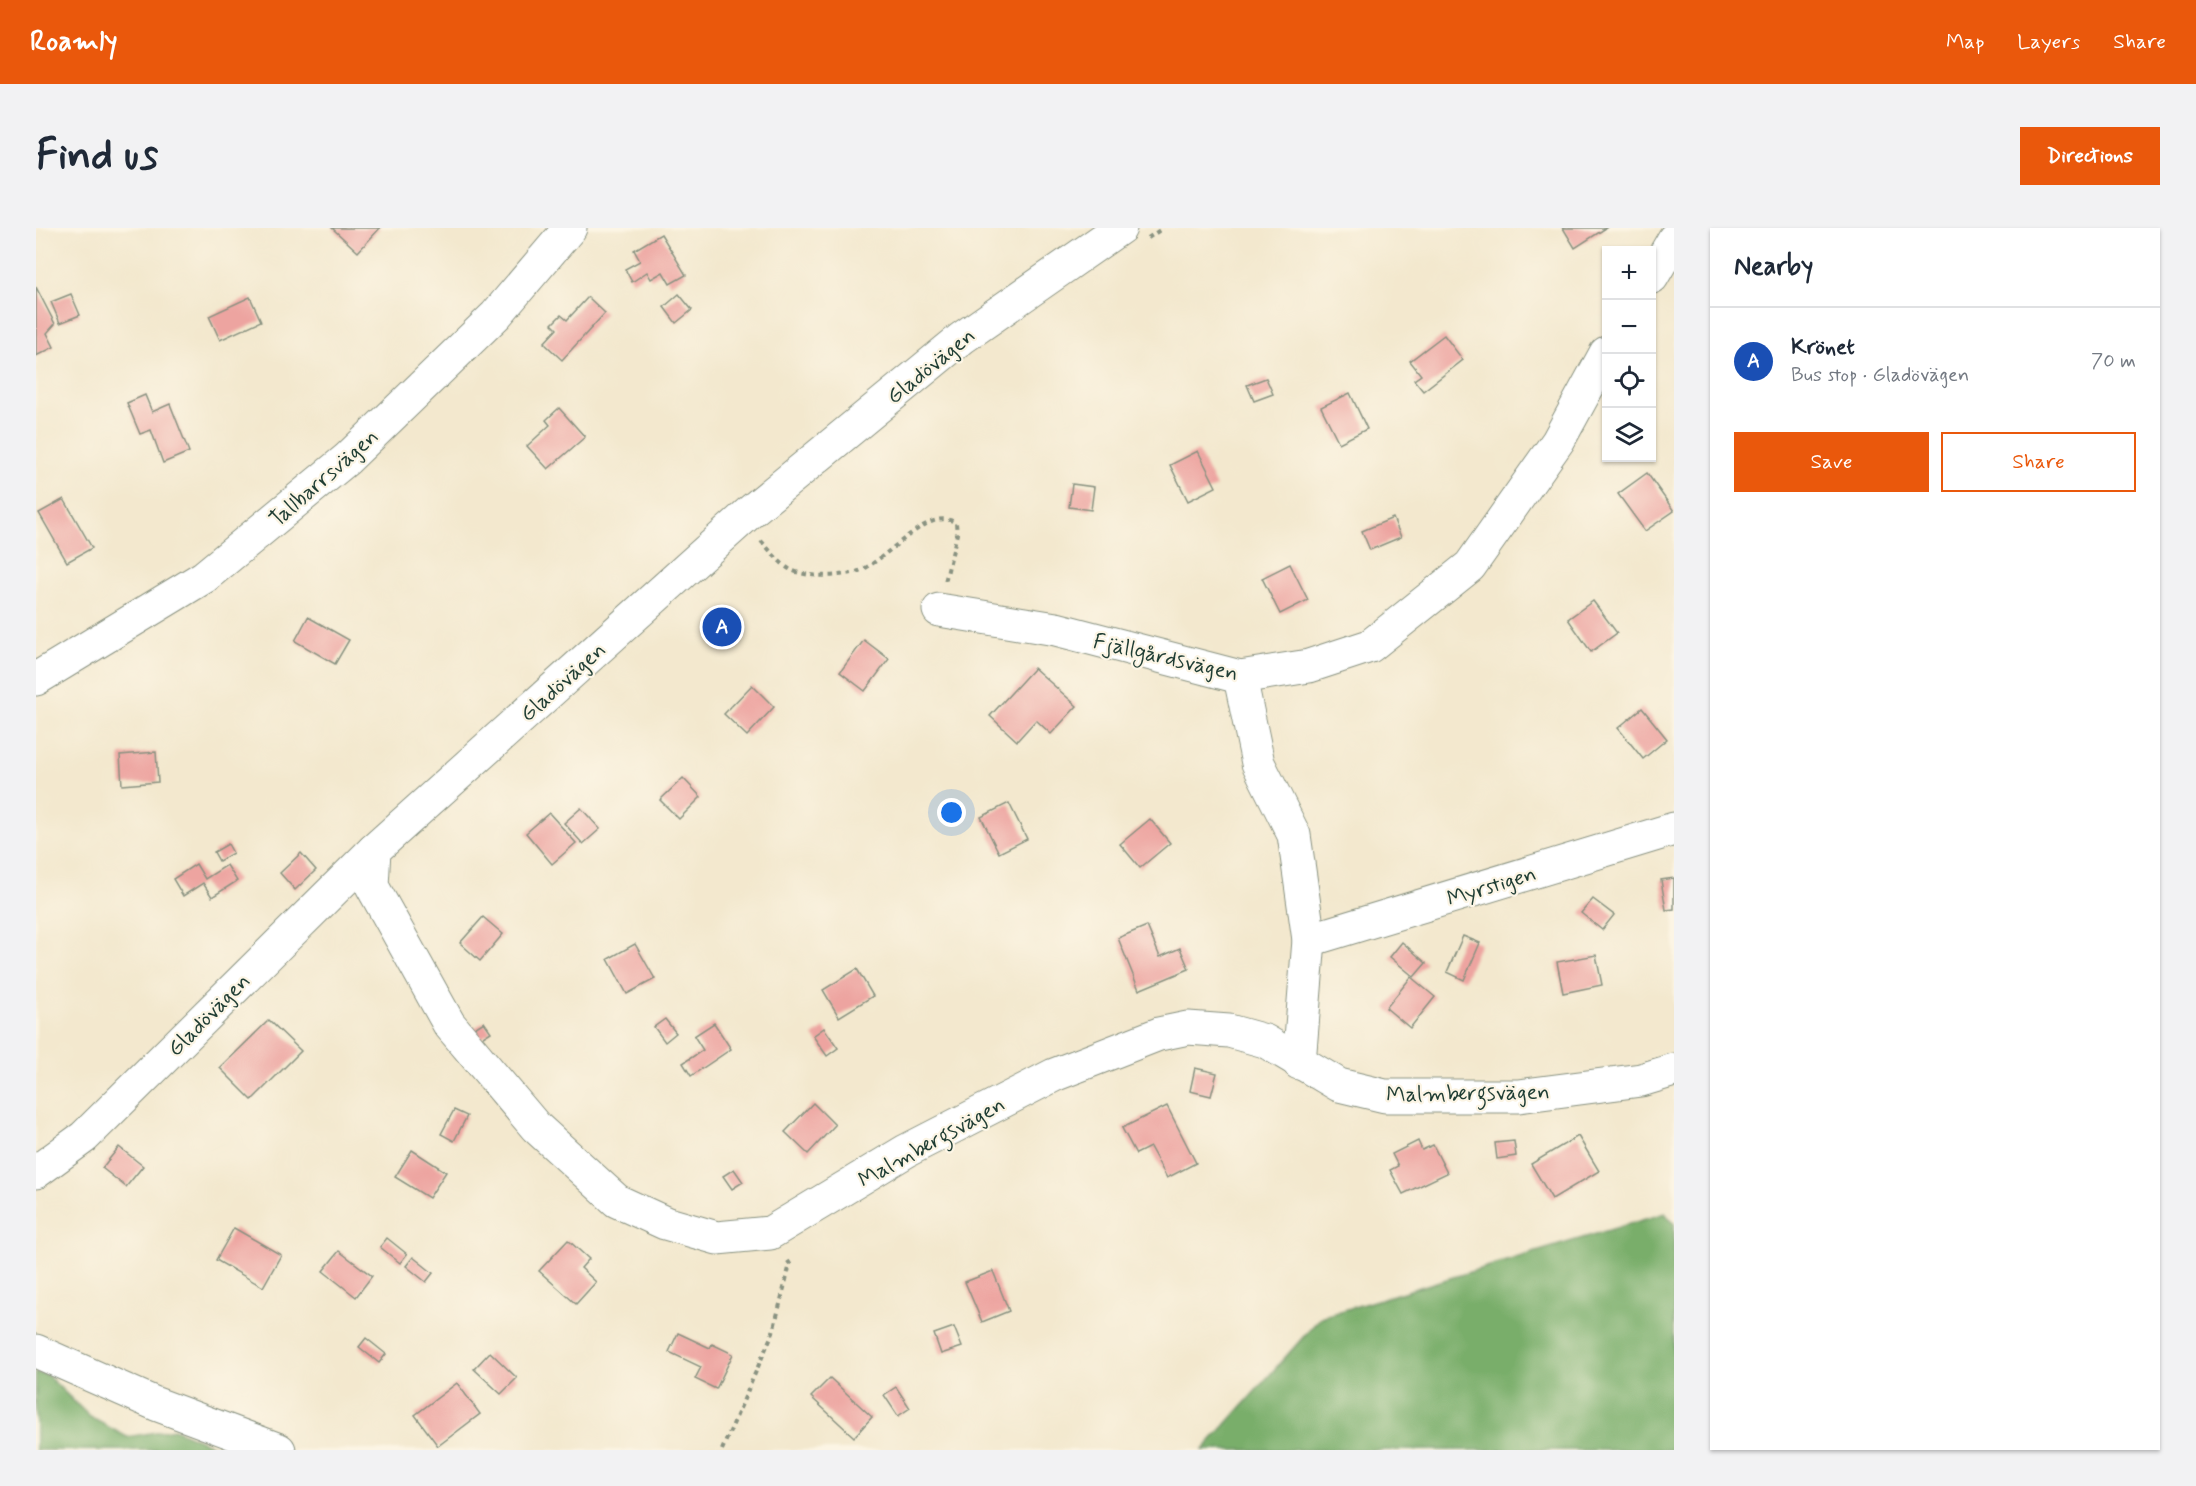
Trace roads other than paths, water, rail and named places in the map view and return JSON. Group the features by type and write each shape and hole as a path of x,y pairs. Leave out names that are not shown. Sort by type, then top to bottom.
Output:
{"street":[{"name":"Tallbarrsvägen","path":"36,679 204,577 347,459 496,315 570,228"},
{"name":"Gladövägen","path":"36,1172 84,1137 374,850 750,512 963,338 1120,228"},
{"path":"1656,270 1674,239"},
{"name":"Fjällgårdsvägen","path":"939,610 1056,629 1240,677 1309,666 1370,646 1470,566 1558,441 1605,354"},
{"path":"1240,677 1258,763 1294,835 1309,940 1299,1064"},
{"name":"Myrstigen","path":"1309,940 1674,829"},
{"name":"Malmbergsvägen","path":"374,850 372,886 449,1024 536,1127 617,1200 665,1223 717,1238 770,1233 906,1151 1054,1075 1159,1034 1188,1028 1229,1031 1265,1041 1299,1064 1339,1085 1385,1096 1519,1095 1641,1080 1674,1070"},
{"path":"36,1351 156,1404 279,1450"}],"place":[{"name":"Krönet","path":"722,627"}]}
